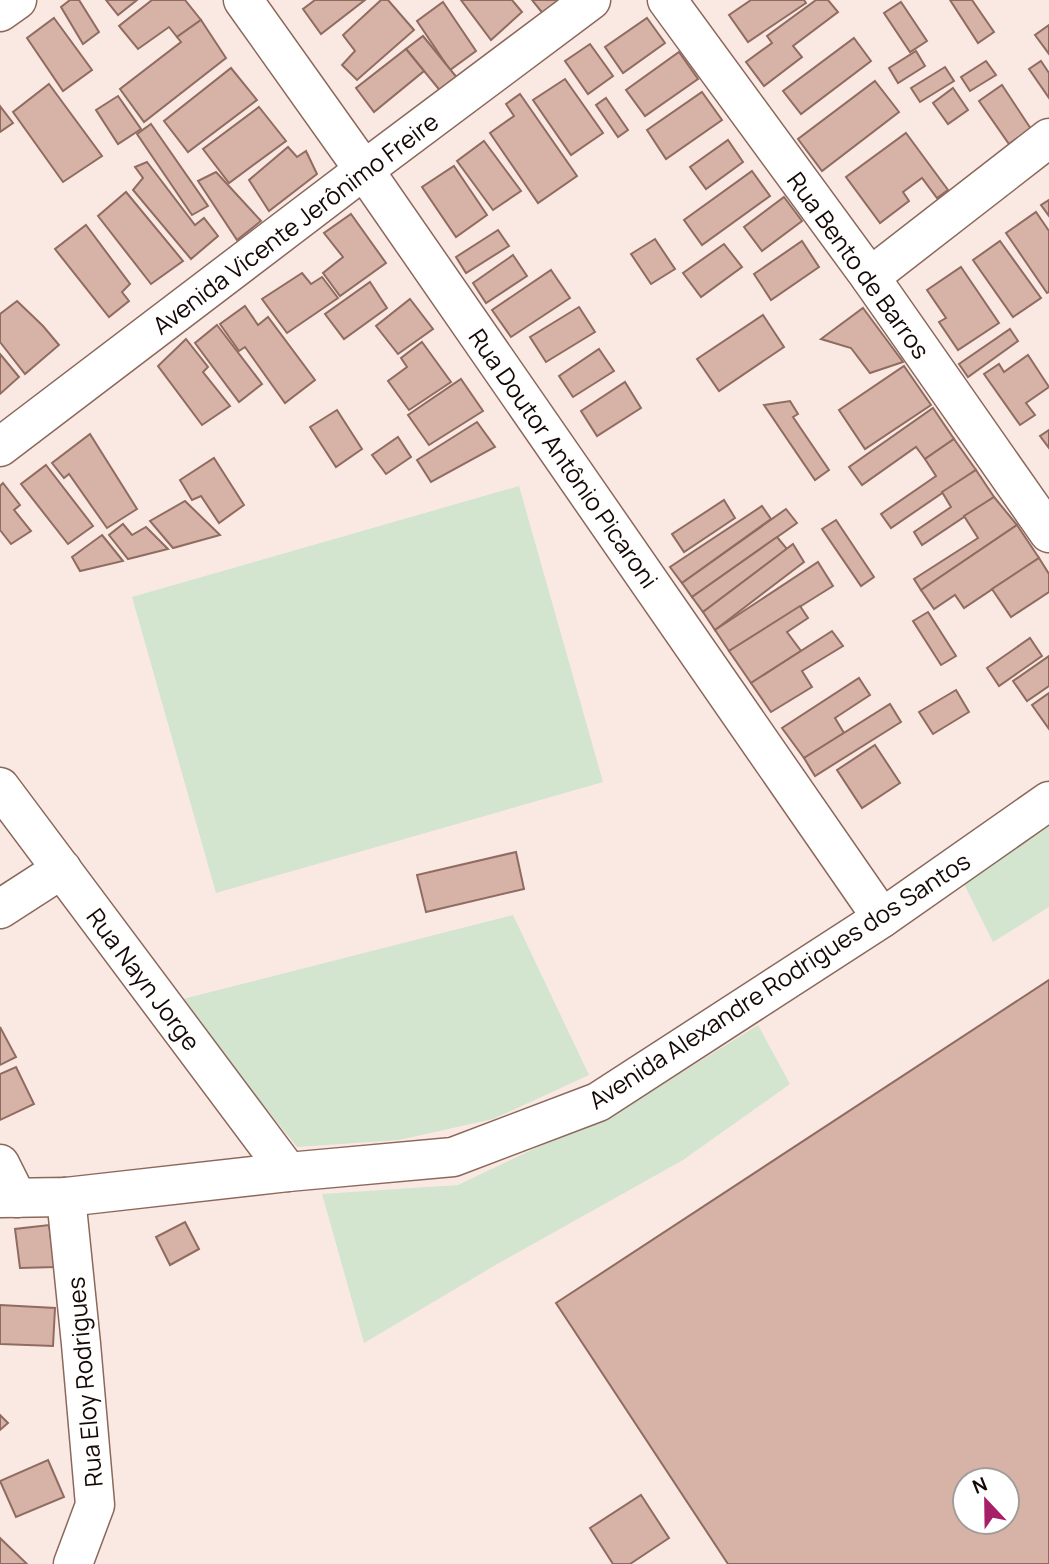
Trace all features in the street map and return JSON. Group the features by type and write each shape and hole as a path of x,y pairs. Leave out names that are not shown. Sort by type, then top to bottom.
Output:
{"street":[{"path":"0,12 17,0"},
{"name":"Rua Doutor Antônio Picaroni","path":"243,0 364,170 882,918"},
{"name":"Avenida Vicente Jerônimo Freire","path":"0,447 591,0"},
{"name":"Rua Bento de Barros","path":"667,0 870,277 1049,533"},
{"path":"870,277 1049,138"},
{"name":"Rua Nayn Jorge","path":"0,786 288,1172"},
{"name":"Avenida Alexandre Rodrigues dos Santos","path":"6,1187 65,1197 453,1157 598,1102 882,918 1049,801"},
{"path":"0,909 62,869"},
{"name":"Rua Eloy Rodrigues","path":"65,1197 95,1505 74,1564"}],"green space":[{"path":"519,486 603,782 216,893 132,597"},
{"path":"1049,822 1049,907 993,942 962,880"},
{"path":"513,915 589,1075 493,1119 399,1140 297,1147 179,1000"},
{"path":"758,1025 790,1084 683,1160 499,1263 364,1343 322,1194 458,1185 641,1098"}],"building":[{"path":"70,0 79,0 99,32 83,44 61,7"},
{"path":"106,0 137,0 118,15"},
{"path":"152,0 185,0 201,20 177,37 169,27 138,49 119,26"},
{"path":"315,0 365,0 321,34 303,9"},
{"path":"381,0 388,0 414,30 357,80 342,65 355,51 343,35"},
{"path":"461,0 512,0 522,12 491,40"},
{"path":"532,0 566,0 545,16"},
{"path":"751,0 804,0 806,3 748,42 729,15"},
{"path":"816,0 828,0 838,12 793,46 802,57 764,86 746,62 772,43 767,36"},
{"path":"950,0 972,0 994,32 978,43"},
{"path":"443,2 476,51 450,70 417,21"},
{"path":"901,2 927,41 910,52 884,13"},
{"path":"54,18 92,70 63,91 27,38"},
{"path":"647,18 665,43 623,73 605,47"},
{"path":"201,20 226,58 144,122 120,89 181,42 177,37"},
{"path":"1049,25 1049,54 1035,35"},
{"path":"423,36 458,79 442,93 406,49"},
{"path":"854,38 871,61 801,114 783,91"},
{"path":"590,44 613,76 588,94 565,61"},
{"path":"406,49 424,71 374,112 356,88"},
{"path":"916,51 925,66 898,83 889,68"},
{"path":"679,52 698,79 645,116 626,90"},
{"path":"986,61 996,75 970,91 961,77"},
{"path":"1041,61 1049,73 1049,98 1029,69"},
{"path":"945,67 954,81 920,102 911,88"},
{"path":"231,68 257,100 188,152 164,121"},
{"path":"565,79 603,133 571,155 533,100"},
{"path":"875,81 899,112 822,171 798,139"},
{"path":"49,84 102,156 63,182 13,112"},
{"path":"1002,85 1031,129 1009,144 979,101"},
{"path":"953,88 968,110 948,124 933,103"},
{"path":"702,92 722,120 666,159 647,130"},
{"path":"520,94 577,176 538,203 490,133 514,116 506,104"},
{"path":"118,96 141,129 118,144 96,110"},
{"path":"606,98 628,130 618,137 596,105"},
{"path":"0,106 13,123 0,132"},
{"path":"259,107 286,141 229,183 203,149"},
{"path":"151,124 208,206 192,215 137,134"},
{"path":"906,133 948,190 937,198 922,178 903,192 909,201 880,223 846,177"},
{"path":"728,140 743,162 706,189 690,167"},
{"path":"484,141 521,191 493,210 457,161"},
{"path":"288,147 297,157 306,151 317,174 269,211 249,180"},
{"path":"147,162 195,225 204,218 218,236 191,259 133,190 143,178 135,167"},
{"path":"454,166 487,215 456,237 422,187"},
{"path":"752,171 770,196 702,245 684,220"},
{"path":"216,172 261,221 237,240 198,181"},
{"path":"126,192 183,261 151,284 98,216"},
{"path":"784,197 802,221 762,251 744,227"},
{"path":"1049,200 1049,216 1041,205"},
{"path":"1036,212 1049,231 1047,293 1006,233"},
{"path":"351,214 386,263 340,296 323,273 343,257 324,233"},
{"path":"86,225 130,284 122,292 129,301 109,317 55,249"},
{"path":"498,230 509,246 466,273 456,257"},
{"path":"655,239 675,269 651,284 631,254"},
{"path":"802,241 819,267 771,300 754,274"},
{"path":"1000,241 1041,298 1013,317 973,260"},
{"path":"724,244 742,267 701,297 683,273"},
{"path":"513,255 527,276 486,303 473,283"},
{"path":"961,267 999,323 958,350 939,322 946,318 927,290"},
{"path":"551,270 570,298 511,337 492,310"},
{"path":"302,273 311,284 322,277 338,298 287,333 262,299"},
{"path":"370,282 387,308 344,339 325,314"},
{"path":"410,299 433,329 398,354 376,326"},
{"path":"17,301 59,345 25,374 0,342 0,314"},
{"path":"245,306 258,325 268,317 315,380 285,403 245,347 239,351 220,324"},
{"path":"579,307 595,332 546,362 530,337"},
{"path":"863,308 903,362 870,373 851,348 821,339"},
{"path":"763,315 784,347 719,391 697,359"},
{"path":"217,325 262,384 239,402 195,343"},
{"path":"1010,329 1018,341 968,377 959,364"},
{"path":"186,339 208,367 203,372 230,406 202,425 158,366"},
{"path":"422,342 451,382 409,410 388,381 407,367 401,358"},
{"path":"599,349 614,371 573,397 559,376"},
{"path":"0,354 19,377 0,394"},
{"path":"1028,355 1049,387 1026,403 1035,415 1020,425 984,374 999,364 1004,372"},
{"path":"904,366 931,405 865,449 839,410"},
{"path":"461,379 483,411 429,445 408,415"},
{"path":"625,382 641,408 597,436 581,411"},
{"path":"790,401 798,414 793,417 829,470 815,480 764,405"},
{"path":"933,408 954,439 925,459 916,447 862,485 849,467"},
{"path":"337,410 362,449 336,467 310,427"},
{"path":"477,422 495,447 431,482 417,460"},
{"path":"1049,430 1049,448 1040,436"},
{"path":"90,434 137,509 107,528 69,474 64,478 52,463"},
{"path":"398,437 411,457 386,474 372,455"},
{"path":"954,439 976,470 891,528 881,514 936,476 925,459"},
{"path":"214,458 244,505 219,523 201,496 192,500 180,480"},
{"path":"46,465 93,526 68,544 21,484"},
{"path":"976,470 994,497 922,545 914,532 951,507 942,492"},
{"path":"3,483 20,505 14,510 31,531 11,544 0,530 0,486"},
{"path":"994,497 1017,525 921,590 914,579 978,538 964,516"},
{"path":"724,500 735,518 684,552 672,534"},
{"path":"185,501 220,535 173,548 150,521"},
{"path":"762,506 771,519 682,583 670,567"},
{"path":"786,509 797,523 692,597 682,583"},
{"path":"836,520 874,577 861,586 822,529"},
{"path":"123,524 132,535 146,527 168,549 128,559 109,535"},
{"path":"1017,525 1039,558 964,608 955,595 934,609 921,590"},
{"path":"102,535 123,561 80,571 72,557"},
{"path":"777,537 787,549 703,612 692,597"},
{"path":"793,544 804,562 715,630 703,612"},
{"path":"1039,558 1049,574 1049,592 1011,617 992,589"},
{"path":"818,562 833,586 729,651 715,630"},
{"path":"800,606 808,618 787,632 801,651 751,683 729,651"},
{"path":"928,612 956,656 941,665 913,621"},
{"path":"832,631 843,646 802,671 812,687 771,712 751,683"},
{"path":"1030,638 1042,656 999,686 987,668"},
{"path":"1049,656 1049,686 1027,701 1013,681"},
{"path":"859,678 870,695 835,718 844,733 804,758 782,728"},
{"path":"956,690 969,712 933,734 919,712"},
{"path":"1049,693 1049,729 1032,705"},
{"path":"890,704 901,722 815,776 804,758"},
{"path":"875,745 900,783 862,808 837,770"},
{"path":"516,852 524,889 426,912 417,875"},
{"path":"1049,980 1049,1564 728,1564 556,1303"},
{"path":"0,1027 16,1057 0,1065"},
{"path":"16,1067 34,1104 0,1120 0,1074"},
{"path":"185,1222 199,1249 170,1265 156,1237"},
{"path":"49,1225 55,1267 20,1268 15,1229"},
{"path":"0,1305 55,1308 53,1346 0,1344"},
{"path":"0,1415 8,1423 0,1430"},
{"path":"48,1460 64,1497 16,1517 0,1481"},
{"path":"641,1495 669,1538 630,1564 613,1564 590,1528"},
{"path":"0,1538 27,1564 0,1564"}]}
